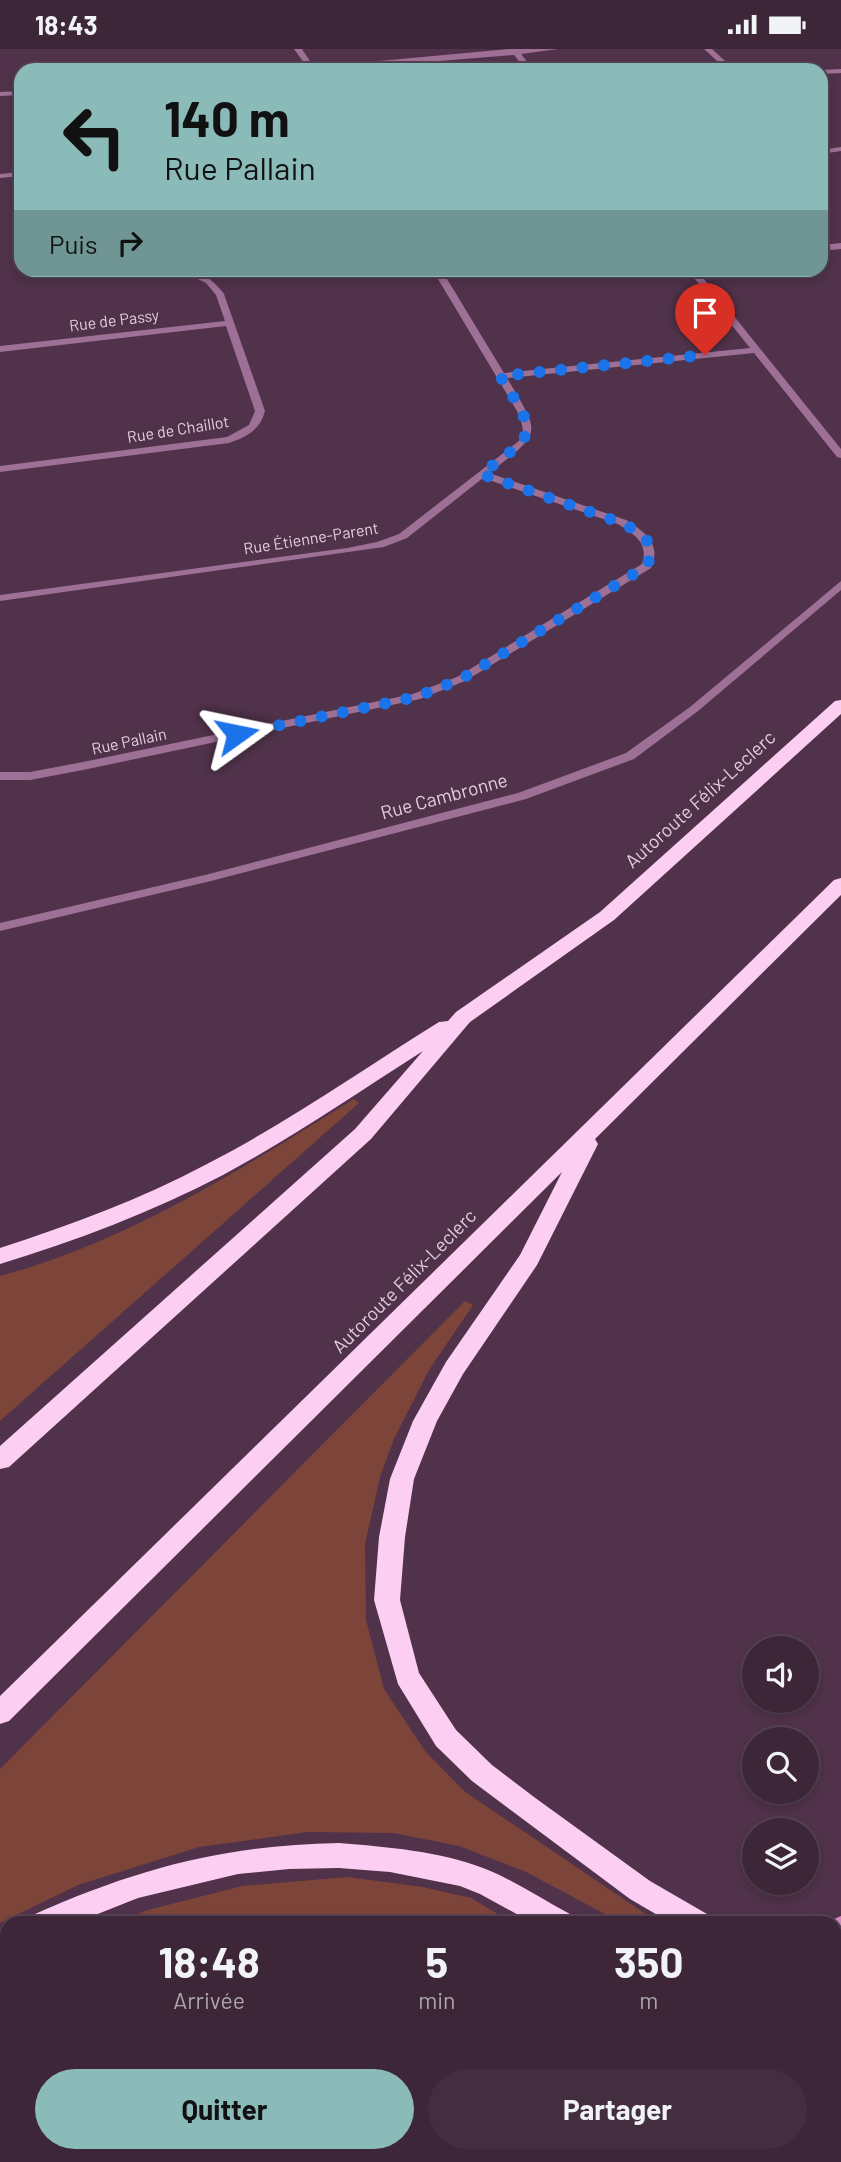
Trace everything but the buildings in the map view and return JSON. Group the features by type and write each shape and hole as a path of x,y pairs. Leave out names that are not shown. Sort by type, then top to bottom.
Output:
{"highway":[{"name":"Autoroute Félix-Leclerc","path":"0,1460 363,1134 463,1017 607,916 841,705"},
{"name":"Autoroute Félix-Leclerc","path":"0,1713 841,884"},
{"path":"0,1256 86,1227 218,1168 463,1017"},
{"path":"595,1127 528,1259 454,1368 425,1421 402,1479 392,1537 387,1599 407,1676 446,1738 482,1773 524,1806 640,1891 685,1916"},
{"path":"63,1916 139,1886 216,1866 280,1858 344,1855 412,1862 479,1879 547,1916"}],"street":[{"path":"386,63 554,49"},
{"path":"708,49 723,63"},
{"name":"Rue de Chaillot","path":"0,469 229,440 252,431 258,422 260,411 231,323 220,294 208,281 199,277"},
{"name":"Rue Étienne-Parent","path":"0,598 380,545 402,536 523,442 528,431 526,416 441,277"},
{"path":"698,277 841,455"},
{"name":"Rue de Passy","path":"0,349 231,323"},
{"path":"500,376 756,349"},
{"name":"Rue Pallain","path":"0,775 30,776 57,771 416,697 461,679 647,566 652,554 649,544 640,534 622,523 481,474"},
{"name":"Rue Cambronne","path":"0,927 207,878 522,796 630,756 694,709 841,585"}],"shaded area":[{"path":"354,1099 359,1103 0,1421 0,1276 94,1243 183,1201"},
{"path":"465,1301 473,1305 429,1370 394,1439 380,1477 365,1544 366,1620 384,1689 425,1751 464,1791 649,1916 609,1916 526,1872 459,1846 393,1833 308,1832 199,1847 78,1885 14,1916 0,1916 0,1769"},
{"path":"347,1877 423,1887 471,1898 501,1916 132,1916 242,1886"}],"route":[{"path":"237,734 416,697 461,679 647,566 652,554 649,544 640,534 622,523 481,474 523,442 528,431 526,416 500,376 705,355"}]}
